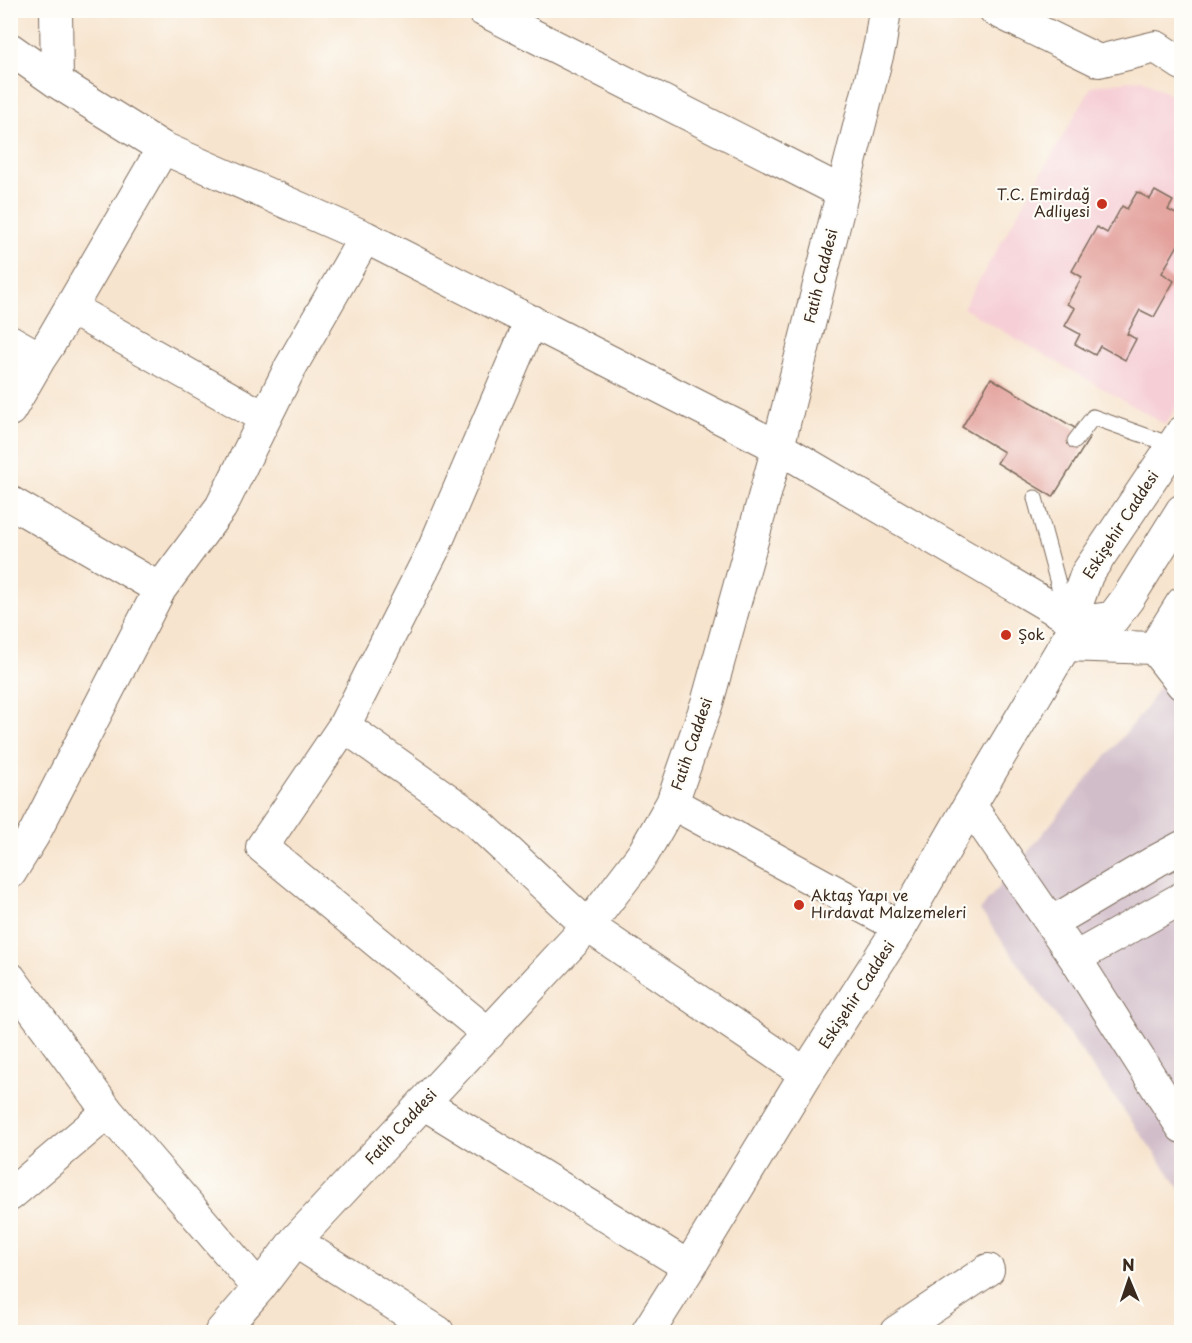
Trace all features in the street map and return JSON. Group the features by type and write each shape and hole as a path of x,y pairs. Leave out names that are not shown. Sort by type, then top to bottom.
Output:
{"main road":[{"name":"Eskişehir Caddesi","path":"648,1332 806,1074 900,927 1071,634 1077,602 1087,574 1178,439"},
{"path":"1071,634 1113,618 1182,511"}],"street":[{"path":"56,10 57,82"},
{"path":"483,10 842,192"},
{"name":"Fatih Caddesi","path":"221,1332 295,1241 588,926 643,854 672,803 707,703 778,447 880,44 885,10"},
{"path":"995,10 1099,61 1156,47 1182,64"},
{"path":"10,49 57,82 164,148 365,237 778,447 1071,634 1154,648 1182,684"},
{"path":"10,410 164,148"},
{"path":"10,873 34,834 160,589 221,507 290,368 365,237"},
{"path":"70,308 265,418"},
{"path":"489,1034 262,847 344,726 434,548 531,321"},
{"path":"10,341 39,358"},
{"path":"10,502 160,589"},
{"path":"1154,648 1182,603"},
{"path":"344,726 468,814 588,926 806,1074"},
{"path":"672,803 900,927"},
{"path":"970,805 1075,958 1182,1127"},
{"path":"1051,923 1182,848"},
{"path":"1075,958 1182,898"},
{"path":"10,978 108,1112 259,1288"},
{"path":"423,1102 689,1268"},
{"path":"10,1196 108,1112"},
{"path":"295,1241 438,1332"},
{"path":"896,1332 988,1270"}],"lane":[{"path":"1075,441 1093,417 1178,439"},
{"path":"1035,498 1071,634"}],"shaded area":[{"name":"T.C. Emirdağ Adliyesi","path":"1142,79 1181,101 1182,397 1166,425 963,308 1092,86"},
{"path":"1181,651 1181,1190 980,910 1146,708"}],"building":[{"name":"T.C. Emirdağ Adliyesi","path":"1155,191 1173,201 1168,210 1182,217 1182,248 1178,245 1162,273 1174,281 1154,317 1140,310 1127,334 1136,339 1125,360 1100,346 1095,355 1075,344 1080,334 1065,326 1075,308 1067,304 1082,277 1072,271 1097,227 1107,233 1122,206 1127,209 1137,192 1150,199"},
{"path":"991,378 1090,437 1053,497 997,463 1004,452 962,427"}],"place":[{"name":"T.C. Emirdağ Adliyesi","path":"1102,204"},
{"name":"Şok","path":"1006,635"},
{"name":"Aktaş Yapı ve Hırdavat Malzemeleri","path":"799,905"}]}
